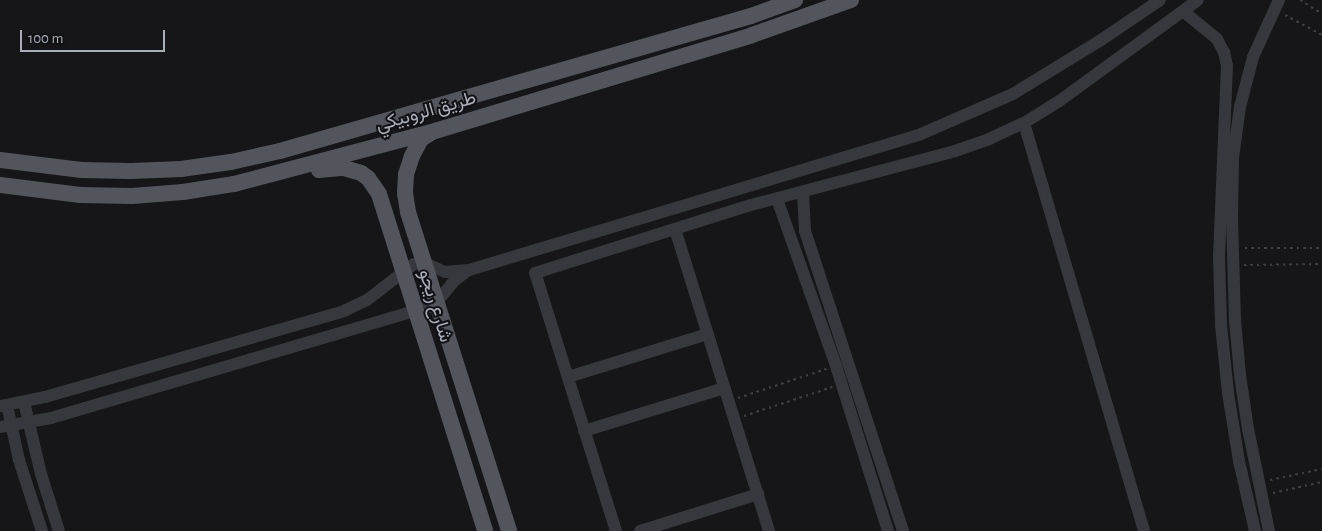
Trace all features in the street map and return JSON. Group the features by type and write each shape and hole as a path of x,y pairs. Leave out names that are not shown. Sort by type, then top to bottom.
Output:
{"main road":[{"name":"طريق الروبيكي","path":"0,160 81,170 132,172 231,162 280,151 751,16 795,0"},
{"name":"طريق الروبيكي","path":"0,185 80,195 132,196 183,192 226,185 284,172 435,131 752,35 851,0"},
{"name":"شارع ريجو","path":"435,131 422,139 412,156 406,174 405,193 408,212 509,531"},
{"name":"شارع ريجو","path":"284,172 344,168 361,172 368,178 379,194 485,531"}],"street":[{"path":"42,531 6,427 3,405 24,402 344,311 367,300 414,264 424,263 445,272 469,270 881,148 944,126 996,103 1029,85 1160,0"},
{"path":"616,531 535,273 777,199 955,151 1020,125 1058,102 1198,0"},
{"path":"1269,531 1259,489 1240,375 1232,248 1233,158 1240,107 1253,57 1276,5"},
{"path":"1183,11 1217,39 1224,52 1227,66 1219,257 1221,325 1228,393 1239,461 1255,531"},
{"path":"1020,125 1066,281 1144,531"},
{"path":"803,192 805,230 903,531"},
{"path":"777,199 836,366 888,531"},
{"path":"675,229 769,531"},
{"path":"6,427 28,423 429,307 437,302 447,287 469,270"},
{"path":"1066,281 1135,531"},
{"path":"568,378 708,334"},
{"path":"584,432 724,388"},
{"path":"24,402 41,474 59,531"},
{"path":"862,447 874,442"},
{"path":"25,478 41,474"},
{"path":"640,531 758,494"}],"path":[{"path":"1300,0 1322,14"},
{"path":"1276,5 1322,35"},
{"path":"1232,248 1322,248"},
{"path":"1233,266 1322,264"},
{"path":"728,401 836,366"},
{"path":"734,420 842,384"},
{"path":"1259,489 1322,469"},
{"path":"1259,489 1322,482"}]}
